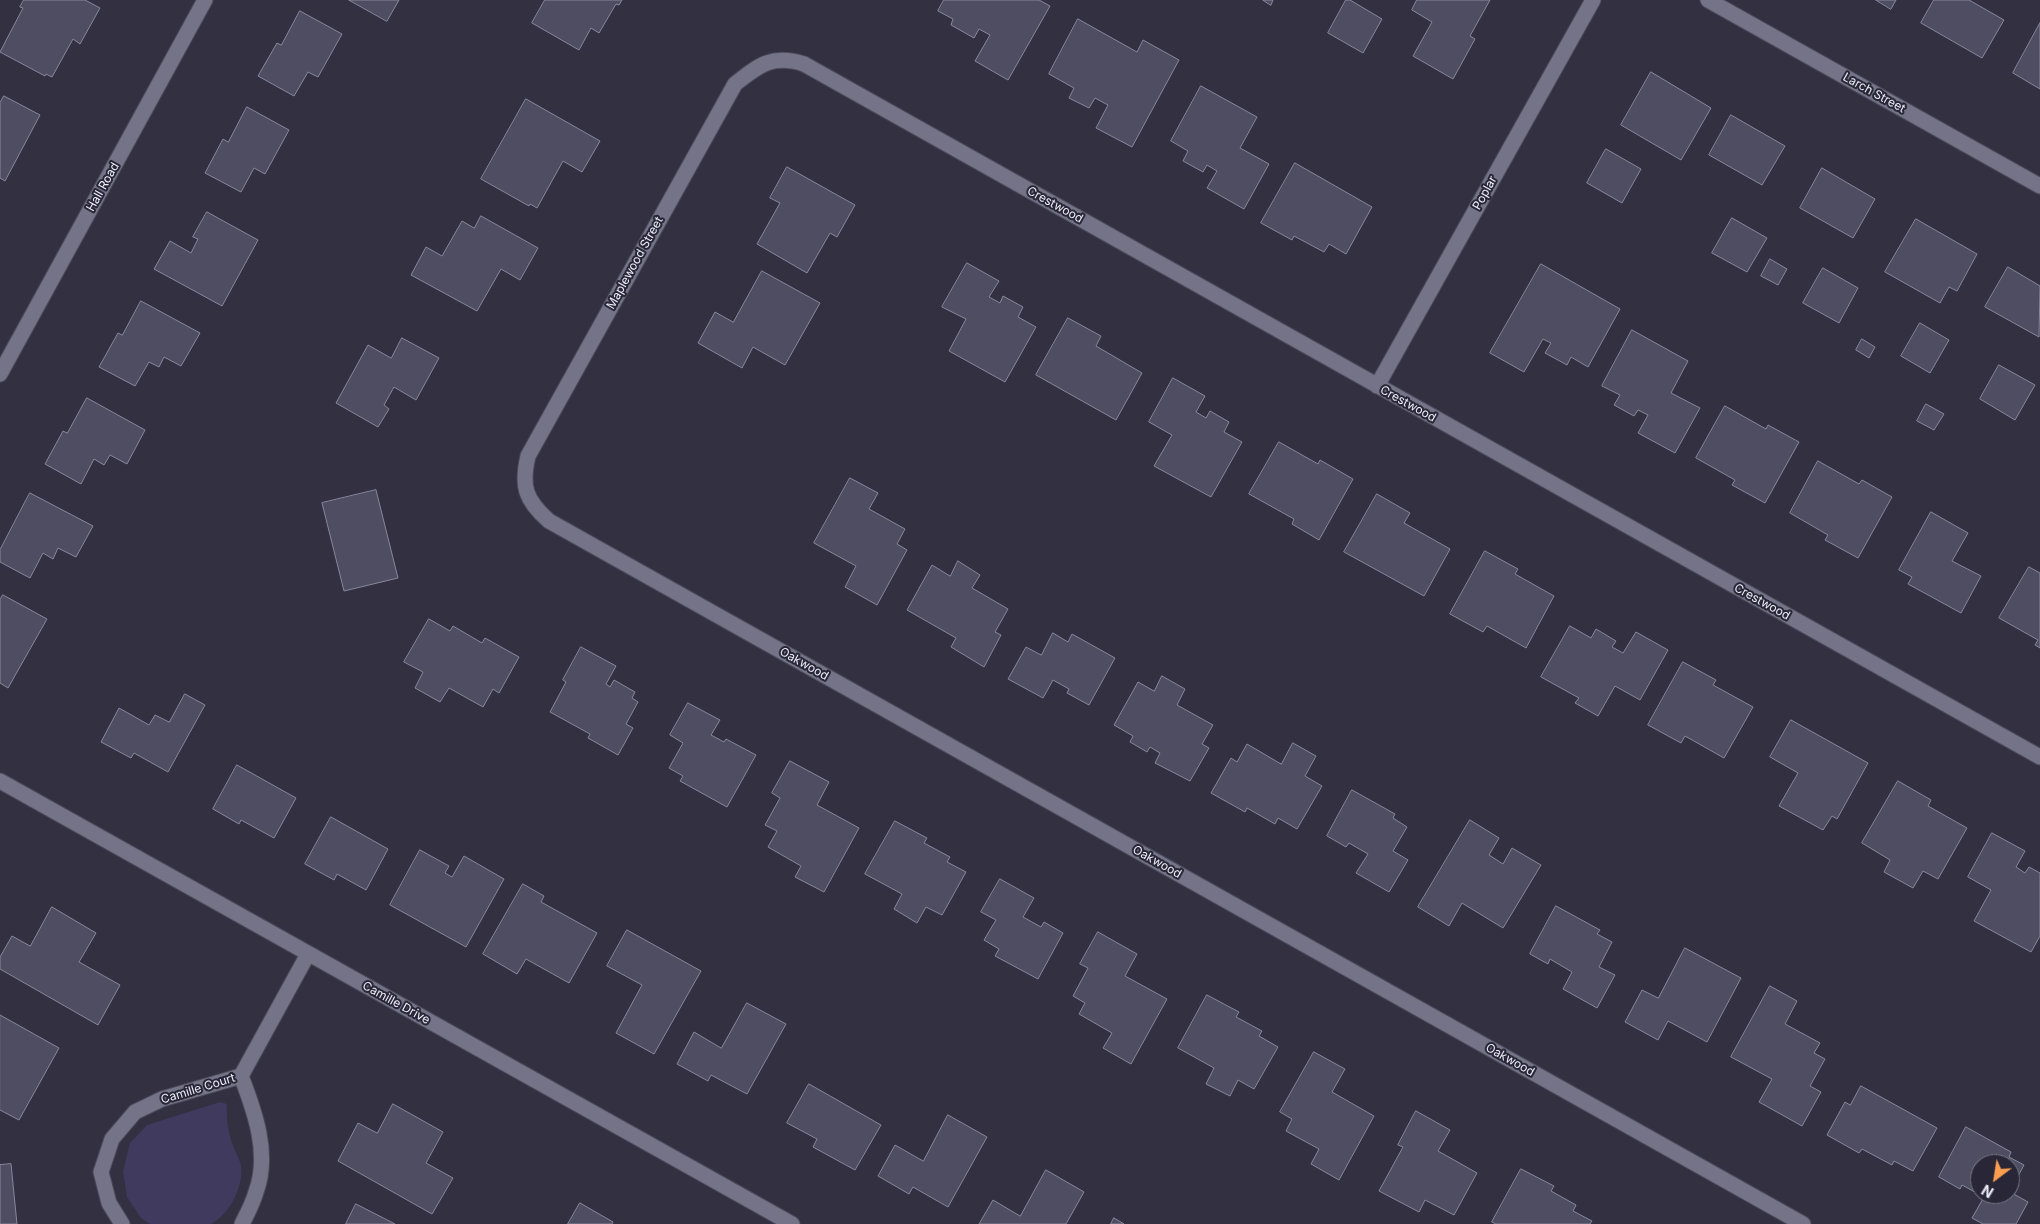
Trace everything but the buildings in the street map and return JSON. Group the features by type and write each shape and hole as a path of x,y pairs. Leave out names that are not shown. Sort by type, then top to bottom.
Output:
{"street":[{"name":"Hall Road","path":"0,374 205,0"},
{"name":"Poplar","path":"1376,386 1594,0"},
{"name":"Larch Street","path":"1708,0 2040,186"},
{"name":"Crestwood","path":"774,60 792,60 804,64 2040,758"},
{"name":"Maplewood Street","path":"524,486 524,471 528,456 735,84 757,66 774,60"},
{"name":"Oakwood","path":"524,486 536,509 549,521 584,542 1803,1224"},
{"name":"Camille Drive","path":"0,780 769,1218 792,1224"},
{"name":"Camille Court","path":"122,1224 108,1203 101,1172 112,1139 135,1112 162,1099 241,1076 308,954"},
{"name":"Camille Court","path":"241,1076 255,1112 262,1156 257,1191 242,1224"}],"shaded area":[{"path":"220,1102 227,1104 229,1133 241,1165 238,1190 230,1206 224,1214 211,1224 150,1224 141,1218 127,1197 123,1172 130,1143 147,1125"}]}
